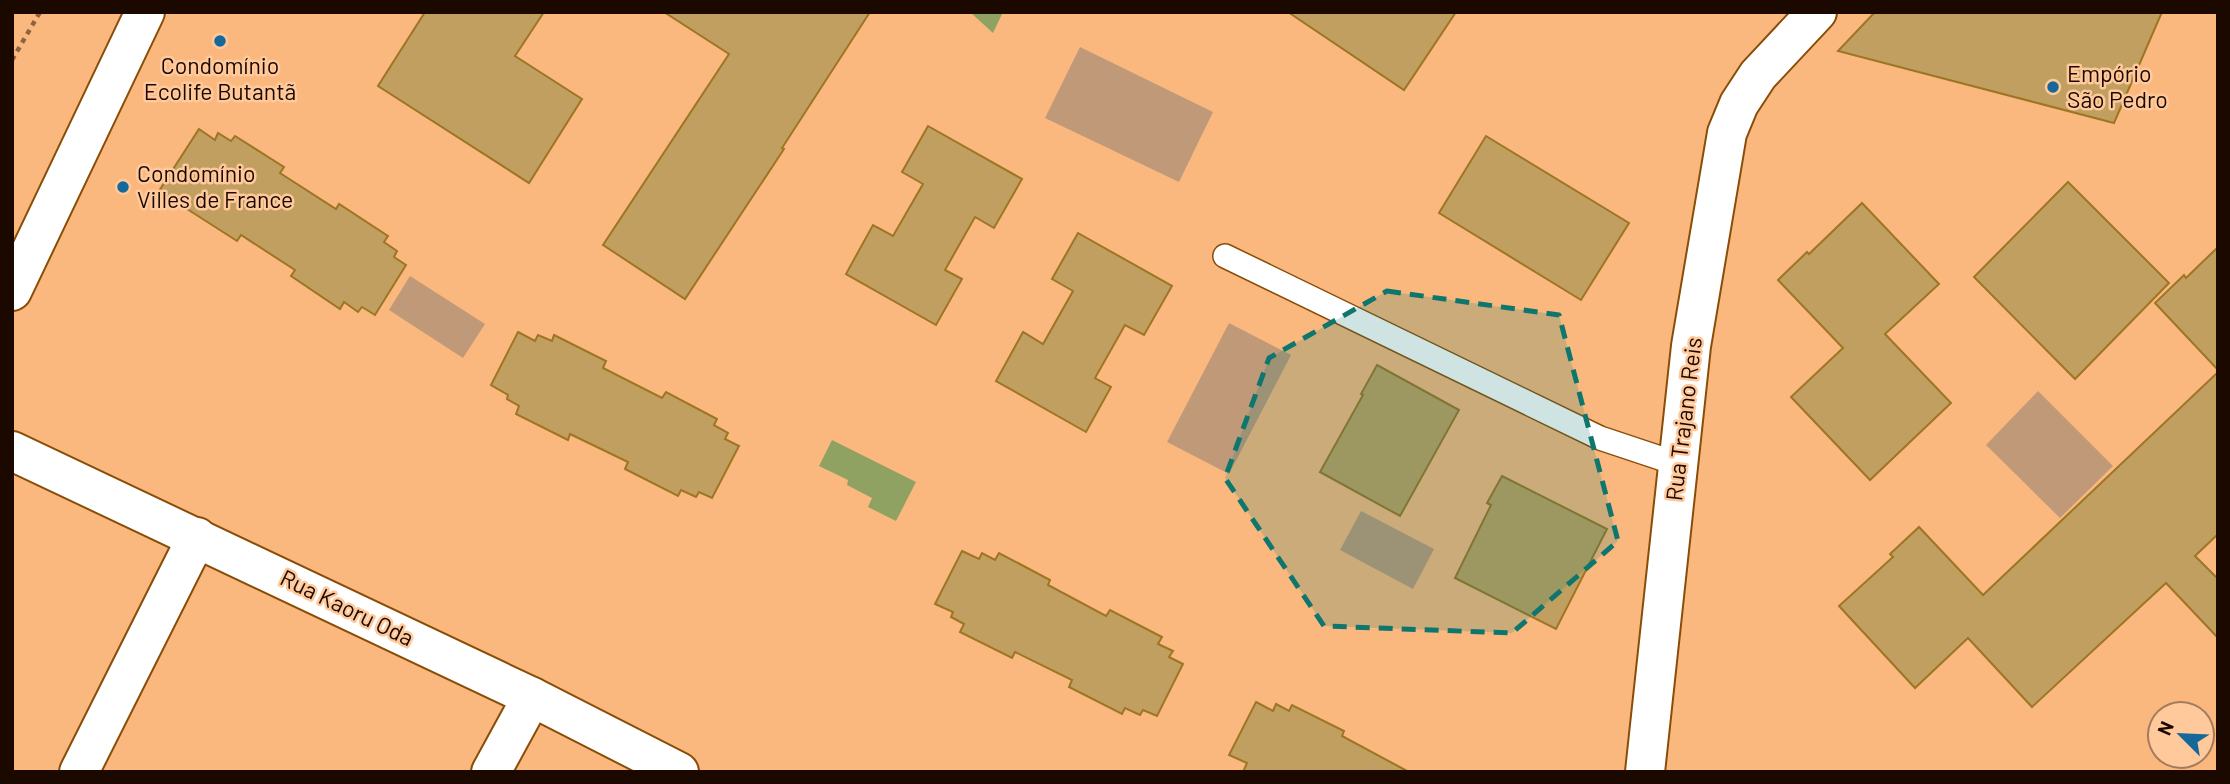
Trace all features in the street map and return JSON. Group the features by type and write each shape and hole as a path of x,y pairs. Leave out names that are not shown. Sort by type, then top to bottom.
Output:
{"street":[{"path":"12,291 145,12"},
{"name":"Rua Trajano Reis","path":"1645,772 1691,346 1727,133 1740,104 1758,75 1817,12"},
{"name":"Rua Kaoru Oda","path":"12,451 532,696 680,772"},
{"path":"79,772 197,537"},
{"path":"491,772 532,696"}],"lane":[{"path":"1225,256 1600,438 1678,464"}],"path":[{"path":"12,60 40,12"}],"highlighted area":[{"path":"1387,291 1559,315 1618,541 1512,633 1324,626 1225,478 1269,358"}],"shaded area":[{"path":"970,12 1003,12 993,33"},
{"path":"1080,47 1213,112 1179,182 1045,118"},
{"path":"410,276 485,324 463,358 389,310"},
{"path":"1229,323 1291,355 1229,474 1167,442"},
{"path":"2038,391 2113,466 2060,518 1986,445"},
{"path":"832,440 916,482 896,521 868,507 872,498 847,485 848,480 819,466"},
{"path":"1361,511 1434,549 1413,589 1340,550"}],"building":[{"path":"425,12 544,12 515,56 582,99 529,183 378,86"},
{"path":"664,12 870,12 685,299 603,245 729,54"},
{"path":"1288,12 1456,12 1404,90"},
{"name":"Empório São Pedro","path":"1875,12 2162,12 2114,123 1838,51"},
{"path":"928,126 1022,179 994,228 975,217 945,270 962,279 936,325 846,274 873,225 893,236 923,184 902,172"},
{"path":"199,129 215,140 218,133 231,141 235,136 284,167 280,173 336,209 339,204 388,236 384,242 397,251 394,257 406,265 375,315 362,307 358,312 344,302 340,309 291,276 295,270 241,235 237,241 159,191"},
{"path":"1486,136 1629,223 1581,300 1439,213"},
{"path":"2068,182 2169,283 2075,379 1974,277"},
{"path":"1862,203 1939,284 1885,334 1951,403 1870,480 1791,397 1843,348 1778,280"},
{"path":"1078,233 1172,286 1144,335 1125,325 1095,378 1111,387 1086,432 996,381 1023,332 1043,344 1073,291 1052,279"},
{"path":"2218,247 2218,370 2155,303"},
{"path":"518,332 535,341 538,335 552,341 554,335 606,361 603,368 662,398 666,392 717,419 714,425 728,433 725,439 739,446 712,498 699,492 696,497 681,490 678,496 625,469 628,462 570,434 568,440 516,414 519,406 507,399 508,395 491,385"},
{"path":"1377,365 1459,410 1400,516 1320,472"},
{"path":"2218,372 2218,534 2195,556 2218,579 2218,638 2166,583 2032,707 1968,638 1915,688 1839,606 1893,557 1890,554 1919,527 1983,595"},
{"path":"1502,476 1607,529 1556,629 1455,578 1491,505 1487,503"},
{"path":"962,551 979,559 982,553 995,560 999,553 1050,580 1048,585 1106,616 1110,610 1162,637 1158,644 1173,651 1169,657 1183,664 1157,716 1143,710 1140,715 1125,708 1122,714 1069,687 1072,680 1015,652 1012,658 960,632 964,624 951,617 953,612 935,604"},
{"path":"1256,702 1273,711 1276,704 1289,711 1292,705 1344,731 1342,736 1409,772 1243,772 1247,763 1229,755"}],"place":[{"name":"Condomínio Ecolife Butantã","path":"220,41"},
{"name":"Empório São Pedro","path":"2053,87"},
{"name":"Condomínio Villes de France","path":"123,187"}]}
